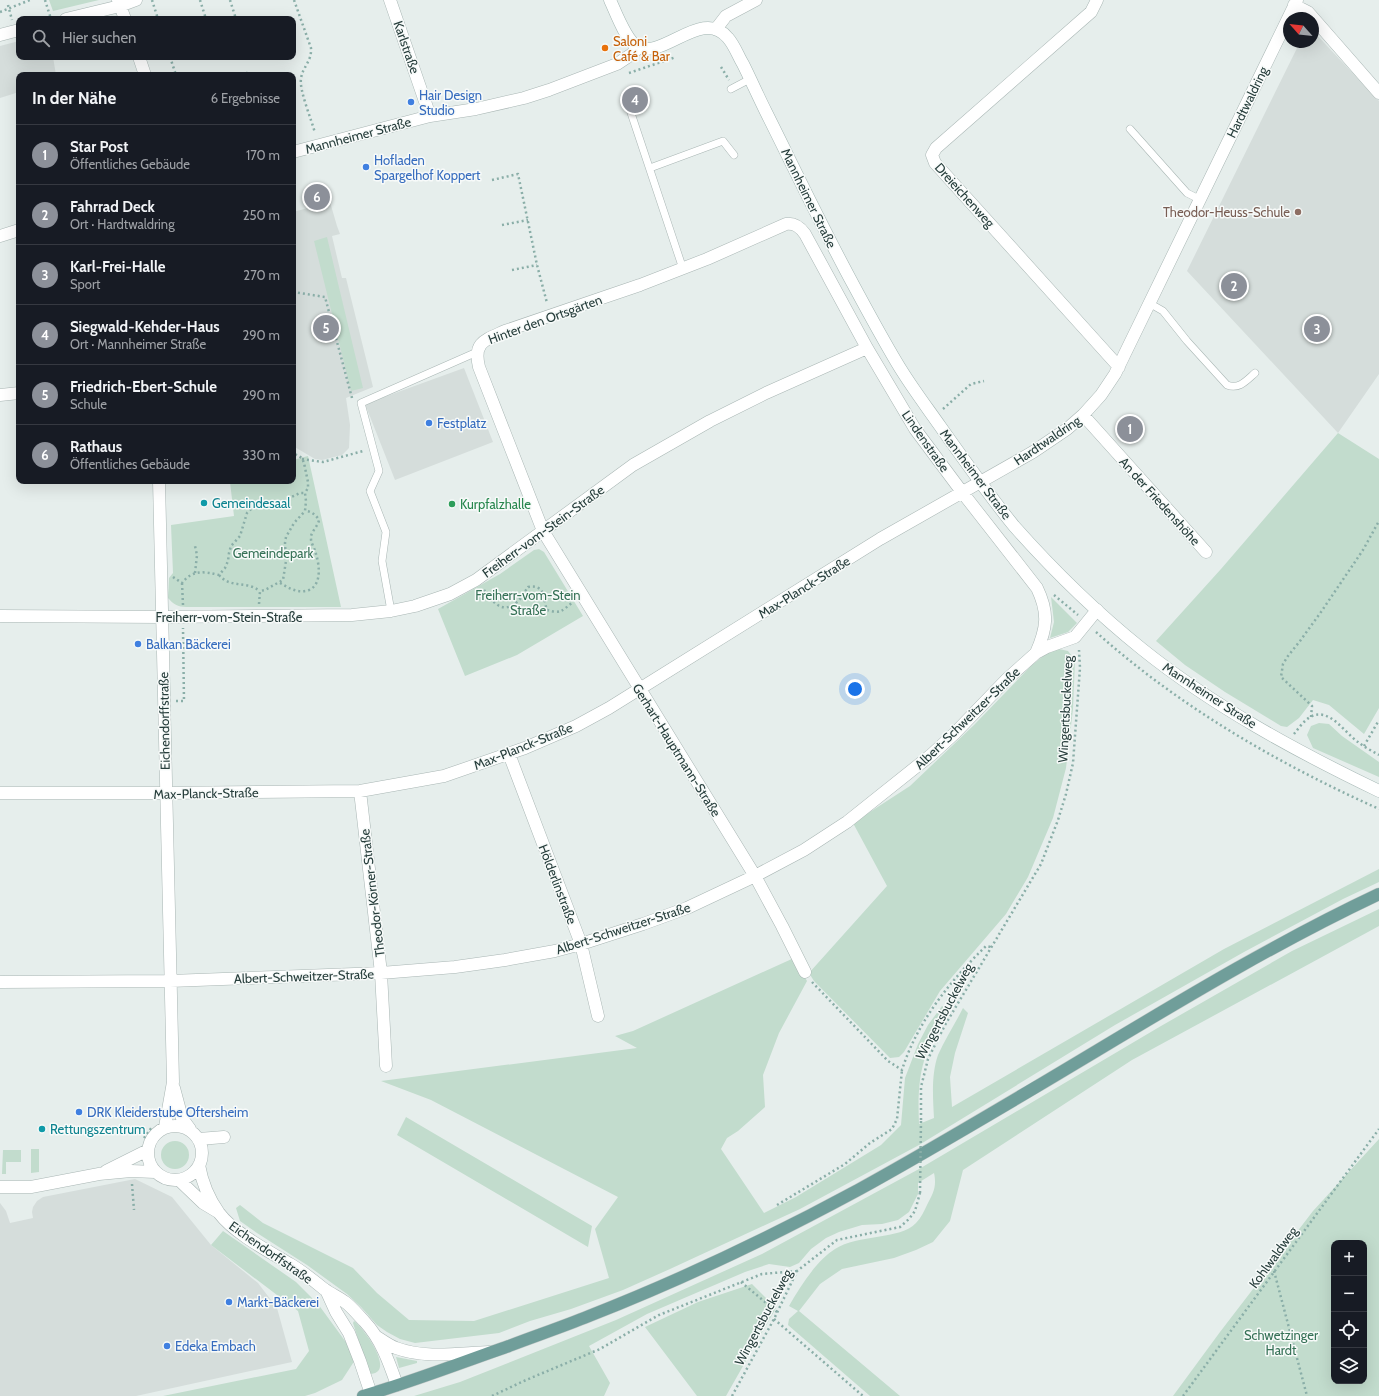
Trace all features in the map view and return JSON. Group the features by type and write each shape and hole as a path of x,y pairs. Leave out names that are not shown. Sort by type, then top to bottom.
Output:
{"main road":[{"path":"367,1395 492,1352 590,1316 662,1286 759,1241 857,1190 1000,1108 1233,969 1305,930 1379,894"}],"street":[{"path":"76,16 119,3 136,0"},
{"name":"Karlstraße","path":"390,0 430,116"},
{"path":"610,0 627,35 634,44 645,49 697,30 716,28 726,16 756,0"},
{"name":"Dreieichenweg","path":"1097,0 1090,12 936,148 932,155 935,163 1119,367"},
{"name":"Hardtwaldring","path":"980,482 1033,452 1083,415 1101,394 1119,367 1296,2 1308,12 1379,93"},
{"path":"119,3 123,16"},
{"name":"Mannheimer Straße","path":"716,28 723,32 732,44 816,214 898,366 980,482 1031,544 1097,610 1142,649 1192,685 1256,726 1379,791"},
{"path":"0,35 16,31"},
{"name":"Mannheimer Straße","path":"296,151 430,116 499,104 549,90 617,64 632,54 639,47"},
{"path":"140,60 144,72"},
{"name":"Hinter den Ortsgärten","path":"543,531 479,367 477,352 478,347 485,340 505,331 683,269 786,224 792,223 797,225"},
{"name":"Lindenstraße","path":"797,225 805,234 867,348 915,428 962,492 1037,588 1044,606 1046,619 1043,638 1036,653"},
{"path":"0,236 16,231"},
{"name":"Freiherr-vom-Stein-Straße","path":"0,616 162,617 352,615 391,611 414,606 439,598 476,580 633,465 704,425 766,393 867,348"},
{"path":"0,395 16,393"},
{"name":"An der Friedenshöhe","path":"1083,415 1206,552"},
{"name":"Max-Planck-Straße","path":"0,793 166,794 360,791 444,776 509,754 576,726 609,708 880,539 980,482"},
{"name":"Eichendorffstraße","path":"159,484 173,1082 165,1127"},
{"name":"Gerhart-Hauptmann-Straße","path":"543,531 755,876 805,972"},
{"path":"1075,637 1097,610"},
{"name":"Albert-Schweitzer-Straße","path":"0,982 170,981 381,973 455,967 505,960 555,951 581,944 687,908 755,876 810,846 847,822 931,755 954,734 1007,679 1036,653 1047,647 1075,637"},
{"name":"Hölderlinstraße","path":"509,754 581,944 598,1016"},
{"name":"Theodor-Körner-Straße","path":"360,791 381,973 386,1066"},
{"name":"Eichendorffstraße","path":"173,1082 182,1118 190,1129"},
{"path":"173,1125 190,1129 199,1139 202,1158 199,1166 186,1178 169,1180 162,1177 156,1172 148,1160 148,1150 152,1137 165,1127 173,1125"},
{"path":"199,1139 223,1137 202,1152"},
{"path":"99,1174 148,1150"},
{"name":"Eichendorffstraße","path":"199,1166 202,1181 218,1212"},
{"path":"0,1188 31,1187 99,1174 131,1171 156,1172"},
{"name":"Eichendorffstraße","path":"179,1180 203,1203 218,1212 238,1230 301,1270 326,1290 346,1303 365,1322 386,1353 397,1385"},
{"name":"Eichendorffstraße","path":"326,1290 336,1312 349,1333 360,1361 367,1395"},
{"path":"376,1337 394,1348 424,1355 492,1352"}],"lane":[{"path":"730,89 750,79"},
{"path":"630,110 683,269"},
{"path":"1130,129 1187,193 1199,200"},
{"path":"650,168 723,141 734,155"},
{"path":"1150,303 1163,312 1227,385 1232,387 1237,386 1255,373"},
{"path":"391,611 382,561 386,532 370,491 379,471 361,403 477,352"}],"path":[{"path":"0,12 30,0"},
{"path":"45,0 50,16"},
{"path":"152,0 157,16"},
{"path":"200,0 205,16"},
{"path":"230,0 235,16"},
{"path":"294,0 311,48 312,54 302,73 300,85 319,146"},
{"path":"626,74 676,57"},
{"path":"171,60 175,72"},
{"path":"492,180 518,174 537,265 550,315"},
{"path":"502,225 528,220"},
{"path":"512,270 537,265"},
{"path":"296,292 325,297 351,398 361,403"},
{"path":"933,416 971,384 984,381"},
{"path":"296,455 302,458 323,462 373,448"},
{"path":"164,702 184,701 182,583 190,574 209,573 219,575 228,583 250,585 260,591 266,590 283,580 286,561 286,538 294,523 305,511 305,493 308,488 308,482 302,458"},
{"path":"219,575 225,568 231,546 240,536 247,513 251,509 281,502 300,493 305,493"},
{"path":"280,583 292,590 303,591 313,588 317,583 318,564 315,549 310,538 311,533 318,525 319,520 309,511 305,511"},
{"path":"1311,717 1312,706 1281,677 1283,664 1313,624 1363,550 1379,521"},
{"path":"195,546 197,555 195,573"},
{"path":"160,570 172,575 182,583"},
{"path":"476,580 493,602 500,607 510,606 518,602 528,586 534,586 541,589 544,594 547,610 557,613 562,612 570,604 582,596"},
{"path":"1037,588 1055,595 1086,623"},
{"path":"259,616 260,591"},
{"name":"Wingertsbuckelweg","path":"732,1396 774,1319 797,1271 837,1240 900,1226 909,1219 914,1211 920,1193 921,1087 928,1059 945,1025 1041,864 1058,820 1066,794 1073,763 1080,668 1079,653 1075,637"},
{"path":"1287,743 1306,720 1311,717 1323,716 1330,718 1357,742 1379,755"},
{"path":"1364,746 1379,720"},
{"path":"778,1205 845,1164 870,1143 892,1129 897,1119 902,1070 906,1057 922,1025 939,1000 970,961 986,946 991,947"},
{"path":"805,972 819,991 881,1054 888,1061 902,1070"},
{"name":"Kohlwaldweg","path":"1183,1396 1379,1129"},
{"path":"492,1396 600,1349 659,1315 762,1274 797,1271"},
{"path":"1274,1271 1307,1396"},
{"path":"741,1282 777,1312"},
{"path":"774,1319 863,1396"}],"shaded area":[{"name":"Theodor-Heuss-Schule","path":"1319,37 1379,101 1379,374 1338,433 1187,271 1297,48 1319,48"},
{"path":"16,42 16,60 54,60 56,72 16,72 16,93 0,98 0,46"},
{"path":"330,202 340,234 332,236 342,278 346,278 373,387 346,398 350,425 349,448 342,455 322,460 315,459 296,448 296,211"},
{"name":"Festplatz","path":"464,368 493,442 395,480 365,404"},
{"path":"135,1179 172,1197 211,1245 258,1283 277,1308 292,1362 136,1396 0,1396 0,1203 6,1211 10,1223 33,1218 33,1207 37,1201 43,1197"}],"green space":[{"path":"49,0 99,0 53,11"},
{"path":"327,237 363,388 351,391 314,241"},
{"path":"1338,433 1379,459 1379,708 1364,734 1329,705 1313,700 1299,718 1287,727 1281,726 1225,692 1185,665 1156,641 1221,569"},
{"name":"Gemeindepark","path":"308,456 341,607 183,607 172,602 168,598 169,578 173,573 171,525 234,516 230,484 296,484 296,459"},
{"name":"Freiherr-vom-Stein Straße","path":"539,549 544,552 583,616 517,655 465,676 438,609 500,574 534,550"},
{"path":"1051,597 1077,623 1068,632 1050,638 1054,622"},
{"path":"1059,649 1068,651 1075,660 1073,709 1066,768 1053,818 1028,877 1006,914 940,991 904,1052 899,1057 890,1058 814,981 809,973 887,886 853,823 910,786 974,725 1032,665 1047,653"},
{"path":"1319,723 1329,724 1342,736 1379,762 1379,777 1313,748 1307,735 1311,726"},
{"path":"1379,869 1379,882 1343,899 1244,952 1115,1025 919,1145 800,1209 623,1290 499,1333 415,1343 400,1339 377,1325 347,1294 307,1265 240,1221 236,1208 240,1205 263,1223 353,1268 377,1293 409,1320 474,1321 609,1278 595,1229 618,1197 431,1100 381,1081 637,1048 615,1036 633,1031 794,958 807,981 779,1033 763,1075 765,1107 738,1131 727,1138 721,1149 764,1213 796,1197 881,1145 901,1125 905,1078 918,1044 928,1025 942,1006 949,1011 931,1042 924,1061 919,1088 919,1124 934,1118 934,1070 938,1055 963,1008 968,1013 955,1053 950,1077 952,1107 1224,949"},
{"path":"1379,909 1379,926 1132,1060 963,1170 950,1221 933,1242 894,1258 842,1269 820,1284 799,1311 900,1396 870,1396 788,1325 789,1319 798,1311 789,1306 815,1267 835,1249 844,1244 855,1241 900,1232 916,1223 933,1193 935,1186 934,1173 918,1183 918,1194 909,1212 898,1220 882,1224 862,1225 839,1232 826,1238 811,1249 799,1263 790,1267 769,1264 745,1272 647,1314 589,1346 610,1383 604,1396 414,1396 460,1382 616,1320 762,1254 919,1169 1161,1026 1292,951"},
{"path":"406,1117 592,1226 588,1247 397,1135"},
{"name":"Schwetzinger Hardt","path":"1379,1139 1379,1396 1173,1396 1313,1211"},
{"path":"175,1141 185,1145 189,1155 185,1165 175,1169 165,1165 161,1155 165,1145"},
{"path":"31,1149 39,1149 39,1172 31,1173"},
{"path":"3,1150 21,1150 21,1162 6,1162 6,1174 2,1174"},
{"path":"223,1231 296,1282 318,1304 348,1345 355,1360 342,1380 315,1393 305,1396 163,1396 296,1369 309,1351 298,1311 211,1245"},
{"path":"752,1284 776,1308 726,1396 697,1396 645,1327 698,1302"},
{"path":"354,1321 370,1340 379,1358 380,1366 378,1371 371,1374 367,1367 353,1323"},
{"path":"396,1357 417,1361 417,1363 399,1368"}],"place":[{"name":"Saloni Café & Bar","path":"605,48"},
{"name":"Siegwald-Kehder-Haus","path":"635,100"},
{"name":"Hair Design Studio","path":"411,102"},
{"name":"Hofladen Spargelhof Koppert","path":"366,167"},
{"name":"Rathaus","path":"317,197"},
{"name":"Theodor-Heuss-Schule","path":"1298,212"},
{"name":"Fahrrad Deck","path":"1234,286"},
{"name":"Friedrich-Ebert-Schule","path":"326,328"},
{"name":"Karl-Frei-Halle","path":"1317,329"},
{"name":"Festplatz","path":"429,423"},
{"name":"Star Post","path":"1130,429"},
{"name":"Gemeindesaal","path":"204,503"},
{"name":"Kurpfalzhalle","path":"452,504"},
{"name":"Balkan Bäckerei","path":"138,644"},
{"name":"DRK Kleiderstube Oftersheim","path":"79,1112"},
{"name":"Rettungszentrum","path":"42,1129"},
{"name":"Markt-Bäckerei","path":"229,1302"},
{"name":"Edeka Embach","path":"167,1346"}]}
